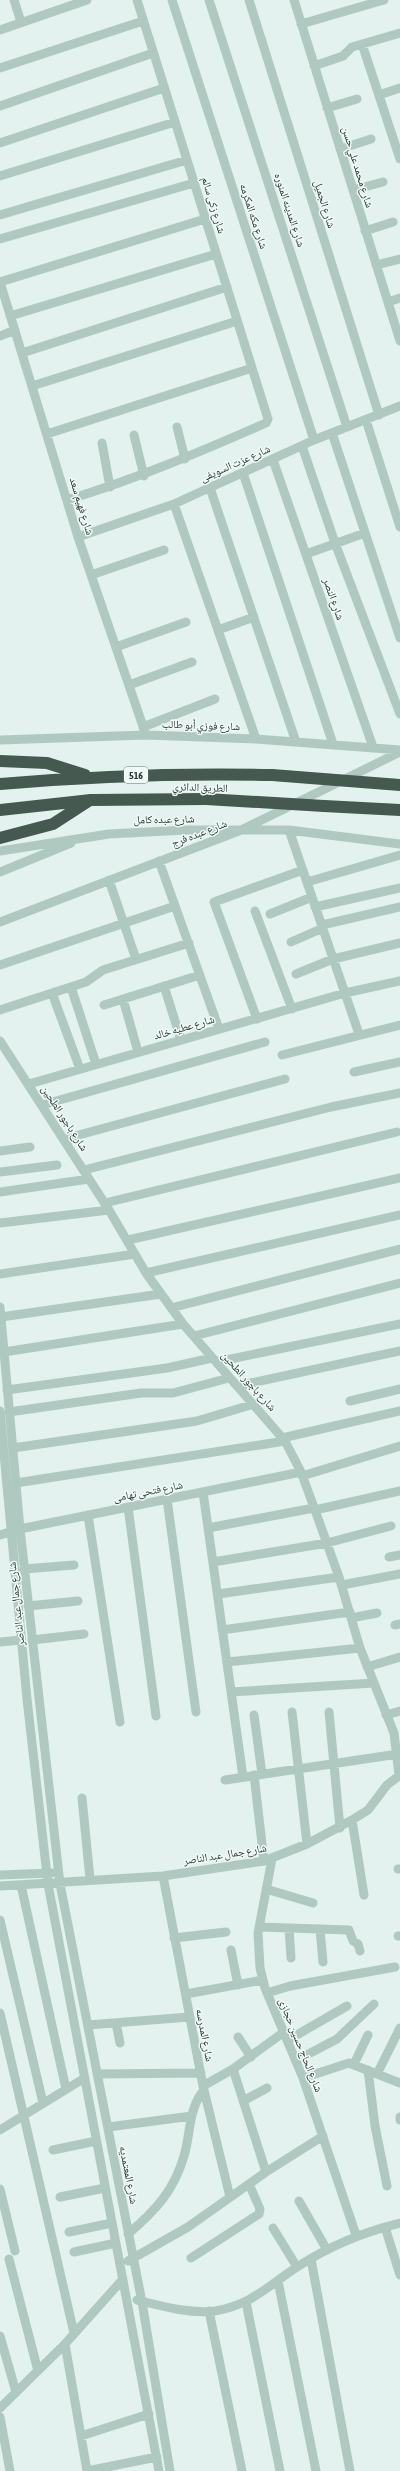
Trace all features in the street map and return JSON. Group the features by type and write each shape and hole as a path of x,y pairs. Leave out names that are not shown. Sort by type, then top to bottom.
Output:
{"highway":[{"path":"0,761 47,763 88,776"},
{"name":"الطريق الدائري","path":"0,784 88,776 208,773 272,775 400,785"},
{"name":"الطريق الدائري","path":"0,810 91,800 206,799 400,810"},
{"path":"0,838 53,824 91,800"}],"street":[{"path":"14,0 21,22"},
{"path":"0,30 73,2 87,0"},
{"name":"شارع زكى سالم","path":"137,0 268,418 267,422 185,459"},
{"name":"شارع مكه المكرمه","path":"172,0 314,440"},
{"name":"شارع المدينه المنوره","path":"209,0 347,427"},
{"name":"شارع الجميل","path":"249,0 379,415"},
{"name":"شارع محمد علي حسن","path":"294,0 400,340"},
{"path":"301,24 384,0"},
{"path":"0,68 143,20"},
{"path":"314,66 343,56 352,47 400,33"},
{"path":"362,44 379,95 396,131 400,159"},
{"path":"0,106 153,52"},
{"path":"0,142 164,88"},
{"path":"379,95 400,88"},
{"path":"327,108 357,99"},
{"path":"0,176 175,122"},
{"path":"340,149 371,139"},
{"path":"0,216 187,160"},
{"path":"353,190 383,182"},
{"path":"0,239 194,183"},
{"path":"1,287 205,219"},
{"path":"365,231 393,222"},
{"path":"10,316 216,254"},
{"path":"376,265 400,258"},
{"name":"شارع فهيم سعد","path":"1,287 78,537 145,731"},
{"path":"22,353 227,287"},
{"path":"388,302 400,298"},
{"path":"32,386 237,321"},
{"path":"0,336 15,330"},
{"path":"47,434 252,368"},
{"name":"شارع عزت السويفى","path":"78,537 174,504 314,440 400,406"},
{"path":"366,420 400,528"},
{"path":"67,500 144,476 185,459 177,427"},
{"path":"332,433 400,638"},
{"path":"134,435 144,476"},
{"path":"102,443 110,487"},
{"path":"302,446 335,543 400,714"},
{"name":"شارع النصر","path":"273,460 373,747"},
{"path":"243,473 334,744"},
{"path":"210,488 296,742"},
{"path":"174,504 256,739"},
{"path":"306,554 365,533"},
{"path":"91,575 164,550"},
{"path":"218,630 254,617"},
{"path":"116,647 186,622"},
{"path":"129,685 192,662"},
{"path":"145,731 215,699"},
{"name":"شارع فوزي أبو طالب","path":"0,740 145,731 373,747 400,751"},
{"name":"شارع عبده فرج","path":"0,922 239,831 400,751"},
{"path":"289,830 359,1034"},
{"name":"شارع عبده كامل","path":"0,850 88,836 128,832 289,830 400,844"},
{"path":"0,872 88,836"},
{"path":"307,882 400,855"},
{"path":"159,861 219,1029"},
{"path":"257,1018 214,902 303,870"},
{"path":"109,880 136,960"},
{"path":"315,906 400,888"},
{"path":"270,914 312,897"},
{"path":"0,965 175,906"},
{"path":"291,942 322,926 400,906"},
{"path":"255,911 292,1009"},
{"path":"0,1010 86,982 103,970 188,943"},
{"path":"296,974 333,959 400,943"},
{"path":"104,1005 200,975"},
{"name":"شارع عطيه خالد","path":"29,1084 345,993 400,981"},
{"path":"164,986 180,1040"},
{"path":"71,987 96,1064"},
{"path":"52,993 80,1069"},
{"path":"123,999 138,1052"},
{"path":"282,1055 359,1034 400,1025"},
{"name":"شارع باجور الطحين","path":"0,1041 107,1206 146,1273 183,1324 229,1378 254,1404 283,1440 302,1474 340,1581 360,1648 394,1733 400,1775"},
{"path":"42,1105 265,1042"},
{"path":"354,1072 400,1062"},
{"path":"64,1139 285,1079"},
{"path":"84,1170 331,1107 400,1093"},
{"path":"0,1223 107,1206 397,1132"},
{"path":"0,1151 30,1147"},
{"path":"0,1172 57,1165"},
{"path":"128,1240 400,1178"},
{"path":"0,1192 89,1179"},
{"path":"146,1273 400,1215"},
{"path":"171,1308 400,1249"},
{"path":"0,1274 135,1254"},
{"path":"194,1336 400,1283"},
{"path":"1,1317 161,1294"},
{"name":"شارع جمال عبد الناصر","path":"0,1307 4,1352 5,1397 5,1411 1,1431 2,1459 24,1569 60,1884 74,1880 163,1876 268,1860 307,1844 340,1828 368,1810 387,1785 400,1775"},
{"path":"4,1352 183,1324"},
{"path":"5,1397 214,1360 400,1324"},
{"path":"237,1386 400,1351"},
{"path":"5,1411 141,1393 173,1393 229,1378"},
{"path":"350,1401 400,1389"},
{"path":"13,1448 197,1421 254,1404"},
{"name":"شارع جمال عبد الناصر","path":"5,1411 13,1448 16,1482 15,1530 21,1640 48,1884"},
{"path":"16,1482 283,1440 400,1411"},
{"name":"شارع فتحى تهامى","path":"0,1535 15,1530 166,1499 302,1474 400,1446"},
{"path":"208,1528 315,1509 400,1491"},
{"path":"203,1492 243,1777"},
{"path":"166,1499 196,1712"},
{"path":"128,1507 156,1716"},
{"path":"88,1515 120,1722"},
{"path":"213,1562 327,1543 391,1526"},
{"path":"389,1557 400,1554"},
{"path":"24,1569 74,1565"},
{"path":"218,1594 400,1574"},
{"path":"28,1606 78,1601"},
{"path":"222,1630 378,1613"},
{"path":"32,1640 84,1634"},
{"path":"0,1642 21,1640"},
{"path":"227,1662 360,1648"},
{"path":"367,1667 400,1657"},
{"path":"231,1692 374,1683"},
{"path":"27,1699 38,1698"},
{"path":"386,1715 400,1711"},
{"path":"292,1712 307,1844"},
{"path":"329,1712 340,1828"},
{"name":"شارع الحاج حسين حجازى","path":"254,1715 258,1775 268,1860 266,1889 259,1927 258,1951 263,1980 267,1993 297,2060 356,2235"},
{"path":"225,1780 334,1762 398,1754"},
{"path":"82,1798 90,1879"},
{"path":"352,1820 364,1895"},
{"path":"0,1874 59,1873"},
{"name":"شارع جمال عبد الناصر","path":"59,1873 74,1880"},
{"name":"شارع المدرسه","path":"163,1876 203,2088 230,2197"},
{"path":"0,1886 21,1884 60,1884"},
{"path":"21,1884 66,2089"},
{"path":"48,1884 105,2188 150,2416 159,2471"},
{"name":"شارع المعتمديه","path":"60,1884 108,2126 132,2258 142,2302 170,2471"},
{"path":"266,1889 313,1903"},
{"path":"0,1920 43,2104"},
{"path":"259,1927 349,1930 353,1941 358,1944 360,1951"},
{"path":"289,1928 291,1958"},
{"path":"320,1929 323,1962"},
{"path":"174,1938 226,1932"},
{"path":"231,1950 238,1985"},
{"path":"267,1993 290,1986 395,1967"},
{"path":"186,1994 263,1980"},
{"path":"297,2060 337,2039 374,2004"},
{"path":"128,2234 162,2203 170,2188 184,2157 196,2100 203,2088 250,2057 286,2036 347,2006"},
{"path":"0,2013 74,2333"},
{"path":"88,2026 189,2017"},
{"path":"116,2023 120,2042"},
{"path":"387,2186 375,2126 373,2072 400,2028"},
{"path":"354,2064 368,2036"},
{"path":"238,2037 250,2057"},
{"path":"303,2078 344,2063 354,2064 400,2084"},
{"path":"233,2069 266,2172"},
{"path":"97,2074 200,2073"},
{"path":"0,2130 84,2078"},
{"path":"243,2101 267,2088"},
{"path":"108,2126 192,2116"},
{"path":"120,2266 188,2227 266,2172 322,2136"},
{"path":"53,2150 96,2141"},
{"path":"191,2258 258,2215 260,2209 249,2184"},
{"path":"60,2197 105,2188"},
{"path":"0,2189 15,2251"},
{"path":"299,2201 327,2250"},
{"path":"69,2232 112,2223"},
{"path":"127,2298 171,2309 209,2311 246,2302 297,2267 356,2235 400,2223"},
{"path":"385,2226 400,2275"},
{"path":"273,2228 297,2267"},
{"path":"74,2252 116,2243"},
{"path":"9,2259 38,2371"},
{"path":"311,2259 350,2471"},
{"path":"0,2408 65,2344 123,2279"},
{"path":"278,2281 316,2471"},
{"path":"246,2302 280,2471"},
{"path":"209,2311 242,2471"},
{"path":"0,2336 16,2392"},
{"path":"65,2344 87,2471 157,2457"},
{"path":"80,2436 150,2416 161,2416"},
{"path":"0,2417 10,2471"}]}
